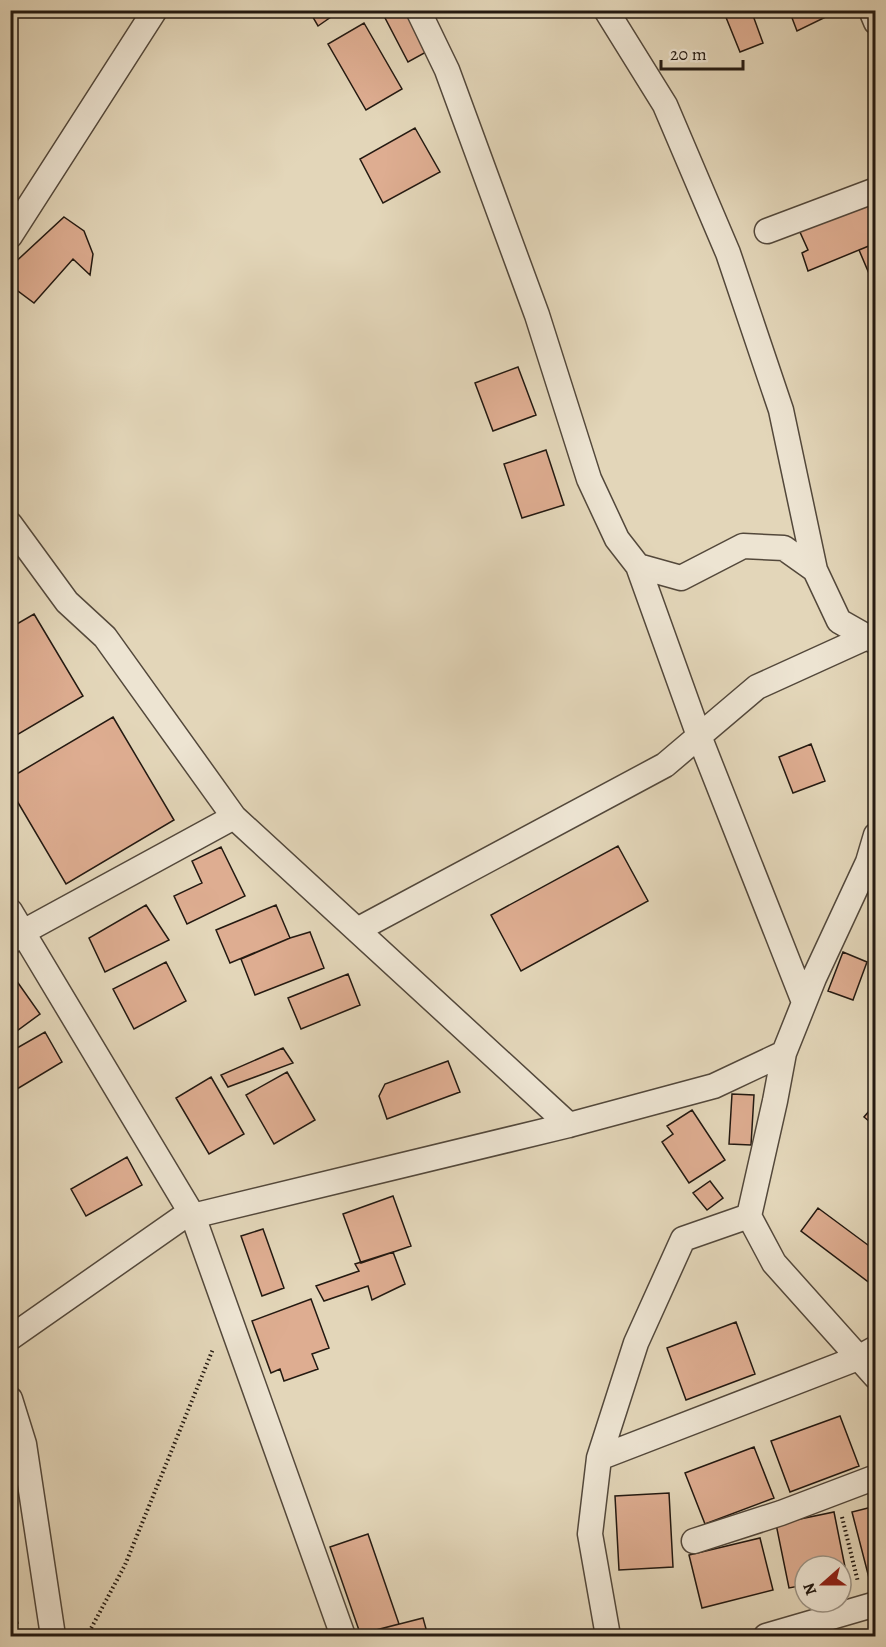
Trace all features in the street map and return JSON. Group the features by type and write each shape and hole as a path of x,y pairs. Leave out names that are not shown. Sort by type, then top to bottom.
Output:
{"street":[{"path":"10,236 155,10"},
{"path":"418,10 447,70 537,315 589,479 617,538 638,566 699,736 804,1002"},
{"path":"606,10 665,105 728,253 781,410 815,570 839,621 872,639"},
{"path":"871,10 876,22"},
{"path":"766,231 876,190"},
{"path":"10,524 67,603 105,637 234,817 569,1125"},
{"path":"638,566 681,578 743,546 784,548 815,570"},
{"path":"357,930 665,765 757,687 872,639"},
{"path":"17,937 234,817"},
{"path":"876,835 868,862 804,1002 784,1053 749,1216 774,1263 867,1353 876,1377"},
{"path":"10,911 17,937 193,1216 344,1636"},
{"path":"10,1338 180,1219 569,1125 714,1086 784,1053"},
{"path":"608,1636 590,1534 599,1458 636,1344 683,1239 749,1216"},
{"path":"599,1458 867,1353"},
{"path":"10,1399 24,1444 53,1636"},
{"path":"694,1541 781,1513 876,1477"},
{"path":"766,1636 870,1606"}],"path":[{"path":"87,1636 125,1565 228,1312"},
{"path":"836,1492 870,1606"}],"building":[{"path":"243,10 257,10 250,17"},
{"path":"316,10 341,10 318,26 311,14"},
{"path":"390,10 406,10 428,51 408,62 383,14"},
{"path":"723,10 751,10 763,43 740,52"},
{"path":"789,10 836,10 836,12 797,31"},
{"path":"364,23 402,89 366,110 328,44"},
{"path":"415,128 440,172 383,203 360,159"},
{"path":"876,203 876,243 808,271 802,253 808,250 799,230"},
{"path":"64,217 84,231 93,254 90,275 73,259 34,303 10,285 10,267"},
{"path":"876,243 876,290 859,250"},
{"path":"518,367 536,415 493,431 475,383"},
{"path":"546,450 564,505 522,518 504,464"},
{"path":"34,614 83,696 10,739 10,628"},
{"path":"113,717 174,820 66,884 10,789 10,778"},
{"path":"811,744 825,781 793,793 779,757"},
{"path":"618,846 648,901 521,971 491,915"},
{"path":"221,847 245,896 187,924 174,896 202,883 192,861"},
{"path":"146,905 169,940 105,972 89,938"},
{"path":"276,905 290,938 230,963 216,930"},
{"path":"310,932 324,968 255,995 241,959"},
{"path":"843,952 867,962 853,1000 828,991"},
{"path":"166,962 186,1001 134,1029 113,989"},
{"path":"348,974 360,1005 301,1029 288,998"},
{"path":"16,980 40,1014 10,1036 10,984"},
{"path":"45,1032 62,1062 12,1092 10,1090 10,1052"},
{"path":"283,1048 293,1063 228,1087 221,1075"},
{"path":"448,1061 460,1092 387,1119 379,1096 385,1084"},
{"path":"287,1072 315,1120 274,1144 246,1095"},
{"path":"211,1077 244,1134 209,1154 176,1098"},
{"path":"732,1094 754,1095 751,1145 729,1144"},
{"path":"876,1103 876,1127 864,1117"},
{"path":"692,1110 725,1160 689,1183 662,1142 673,1134 667,1126"},
{"path":"127,1157 142,1185 86,1216 71,1189"},
{"path":"710,1181 723,1198 707,1210 693,1193"},
{"path":"393,1196 411,1246 361,1263 343,1214"},
{"path":"818,1208 876,1251 875,1287 801,1231"},
{"path":"263,1229 284,1288 262,1296 241,1236"},
{"path":"393,1252 405,1284 372,1300 368,1286 324,1301 316,1286 359,1271 355,1264"},
{"path":"311,1299 329,1348 312,1354 318,1369 284,1381 280,1369 271,1373 252,1321"},
{"path":"736,1322 755,1374 686,1400 667,1348"},
{"path":"840,1416 859,1466 790,1492 771,1441"},
{"path":"754,1447 774,1498 705,1524 685,1473"},
{"path":"669,1493 673,1567 619,1570 615,1496"},
{"path":"876,1506 876,1577 869,1578 852,1512"},
{"path":"834,1512 842,1554 793,1554 793,1587 789,1588 776,1524"},
{"path":"368,1534 399,1624 361,1636 330,1547"},
{"path":"760,1538 773,1590 702,1608 689,1555"},
{"path":"10,1602 18,1623 10,1626"},
{"path":"423,1618 428,1636 373,1636 372,1631"}]}
